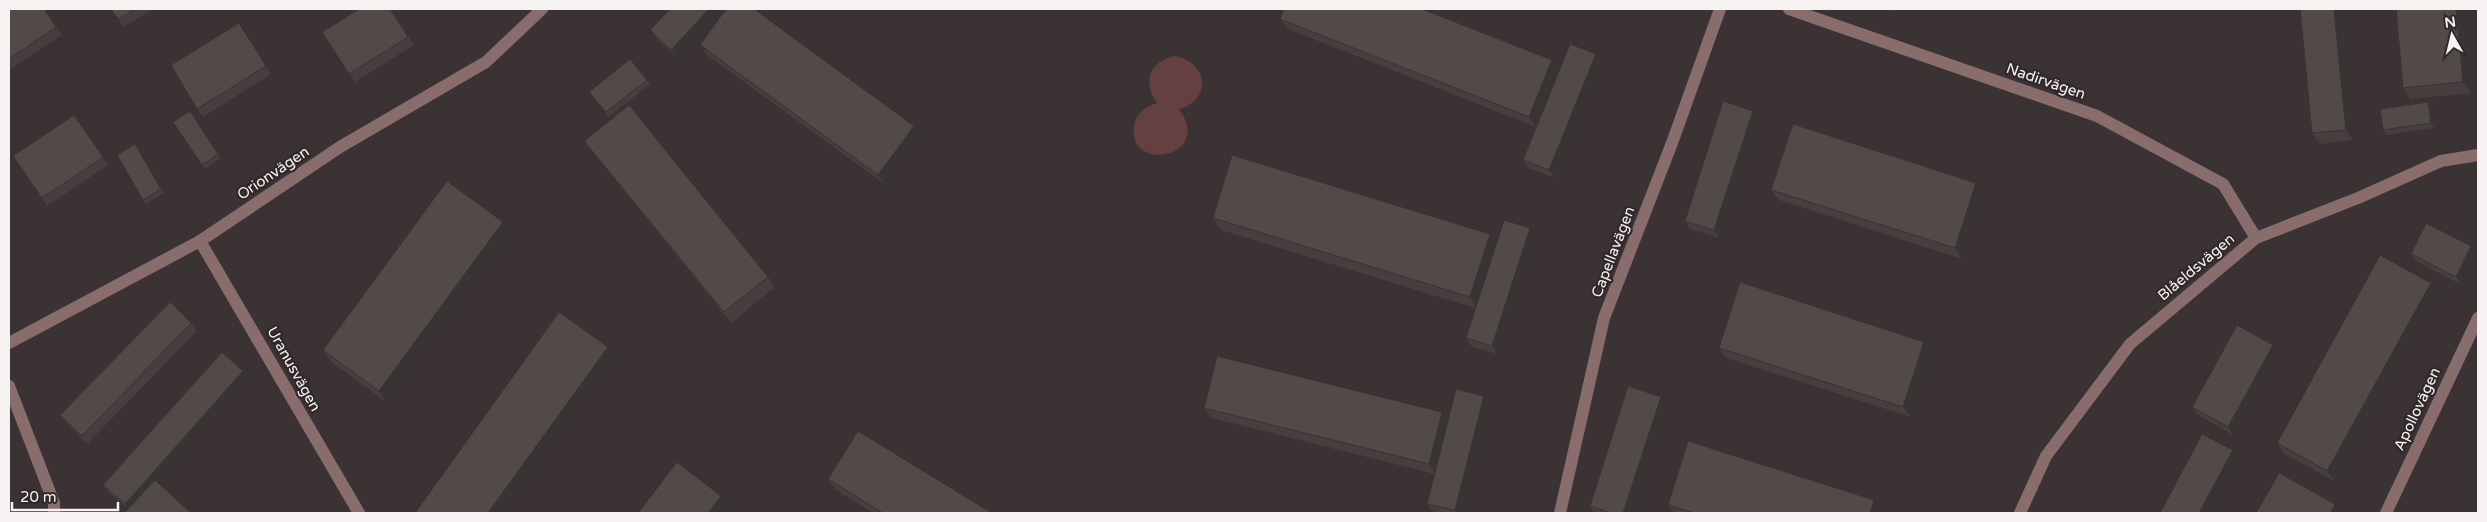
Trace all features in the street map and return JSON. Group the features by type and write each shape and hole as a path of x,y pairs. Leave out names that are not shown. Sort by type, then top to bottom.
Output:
{"street":[{"name":"Orionvägen","path":"9,343 200,241 340,147 486,62 542,9"},
{"name":"Capellavägen","path":"1560,513 1604,318 1672,143 1720,9"},
{"name":"Nadirvägen","path":"1789,9 2097,116 2223,184 2256,238"},
{"name":"Blåeldsvägen","path":"2020,513 2046,456 2130,344 2256,238 2358,198 2441,161 2478,155"},
{"name":"Uranusvägen","path":"200,241 359,513"},
{"name":"Apollovägen","path":"2386,513 2478,318"},
{"path":"9,386 54,503 54,513"}],"shaded area":[{"path":"1175,56 1186,60 1200,73 1202,81 1201,90 1197,98 1179,109 1187,126 1186,139 1179,149 1167,154 1155,155 1143,150 1135,141 1135,121 1142,111 1157,103 1152,95 1149,80 1154,68 1166,59"}],"building":[{"path":"9,9 44,9 56,27 9,59"},
{"path":"111,9 135,9 118,19"},
{"path":"359,9 390,9 408,37 349,74 322,32"},
{"path":"670,9 709,9 671,50 650,30"},
{"path":"726,9 754,9 914,126 878,175 700,45"},
{"path":"1284,9 1422,9 1552,60 1529,117 1280,19"},
{"path":"2300,9 2334,9 2346,130 2312,133"},
{"path":"2396,9 2456,9 2463,82 2403,88"},
{"path":"239,23 266,66 197,109 171,65"},
{"path":"1570,44 1596,54 1549,170 1523,160"},
{"path":"630,59 647,80 606,112 589,92"},
{"path":"1723,101 1753,111 1714,230 1685,221"},
{"path":"2428,102 2431,123 2383,130 2380,109"},
{"path":"629,105 768,277 724,312 584,141"},
{"path":"190,111 218,154 202,165 173,122"},
{"path":"74,115 103,157 42,198 13,156"},
{"path":"1793,124 1976,183 1955,248 1771,190"},
{"path":"135,144 161,189 143,200 117,155"},
{"path":"1232,155 1490,234 1470,297 1213,218"},
{"path":"447,181 503,222 379,391 323,350"},
{"path":"1504,220 1530,228 1492,346 1466,338"},
{"path":"2426,223 2471,246 2456,277 2411,254"},
{"path":"2380,255 2431,283 2327,471 2277,443"},
{"path":"1740,282 1924,342 1903,407 1719,348"},
{"path":"170,302 191,323 82,436 60,415"},
{"path":"559,312 608,347 488,513 415,513"},
{"path":"2237,325 2273,345 2228,427 2192,407"},
{"path":"222,352 243,371 125,504 103,485"},
{"path":"1217,356 1442,412 1429,464 1204,408"},
{"path":"1628,386 1661,397 1623,513 1611,513 1590,506"},
{"path":"1456,389 1484,396 1455,510 1427,504"},
{"path":"858,431 992,513 883,513 828,479"},
{"path":"2202,434 2233,450 2199,513 2160,513"},
{"path":"1688,441 1874,500 1870,513 1694,513 1668,505"},
{"path":"677,462 721,496 708,513 638,513"},
{"path":"2279,473 2335,504 2331,513 2256,513"},
{"path":"155,480 191,513 124,513"}]}
